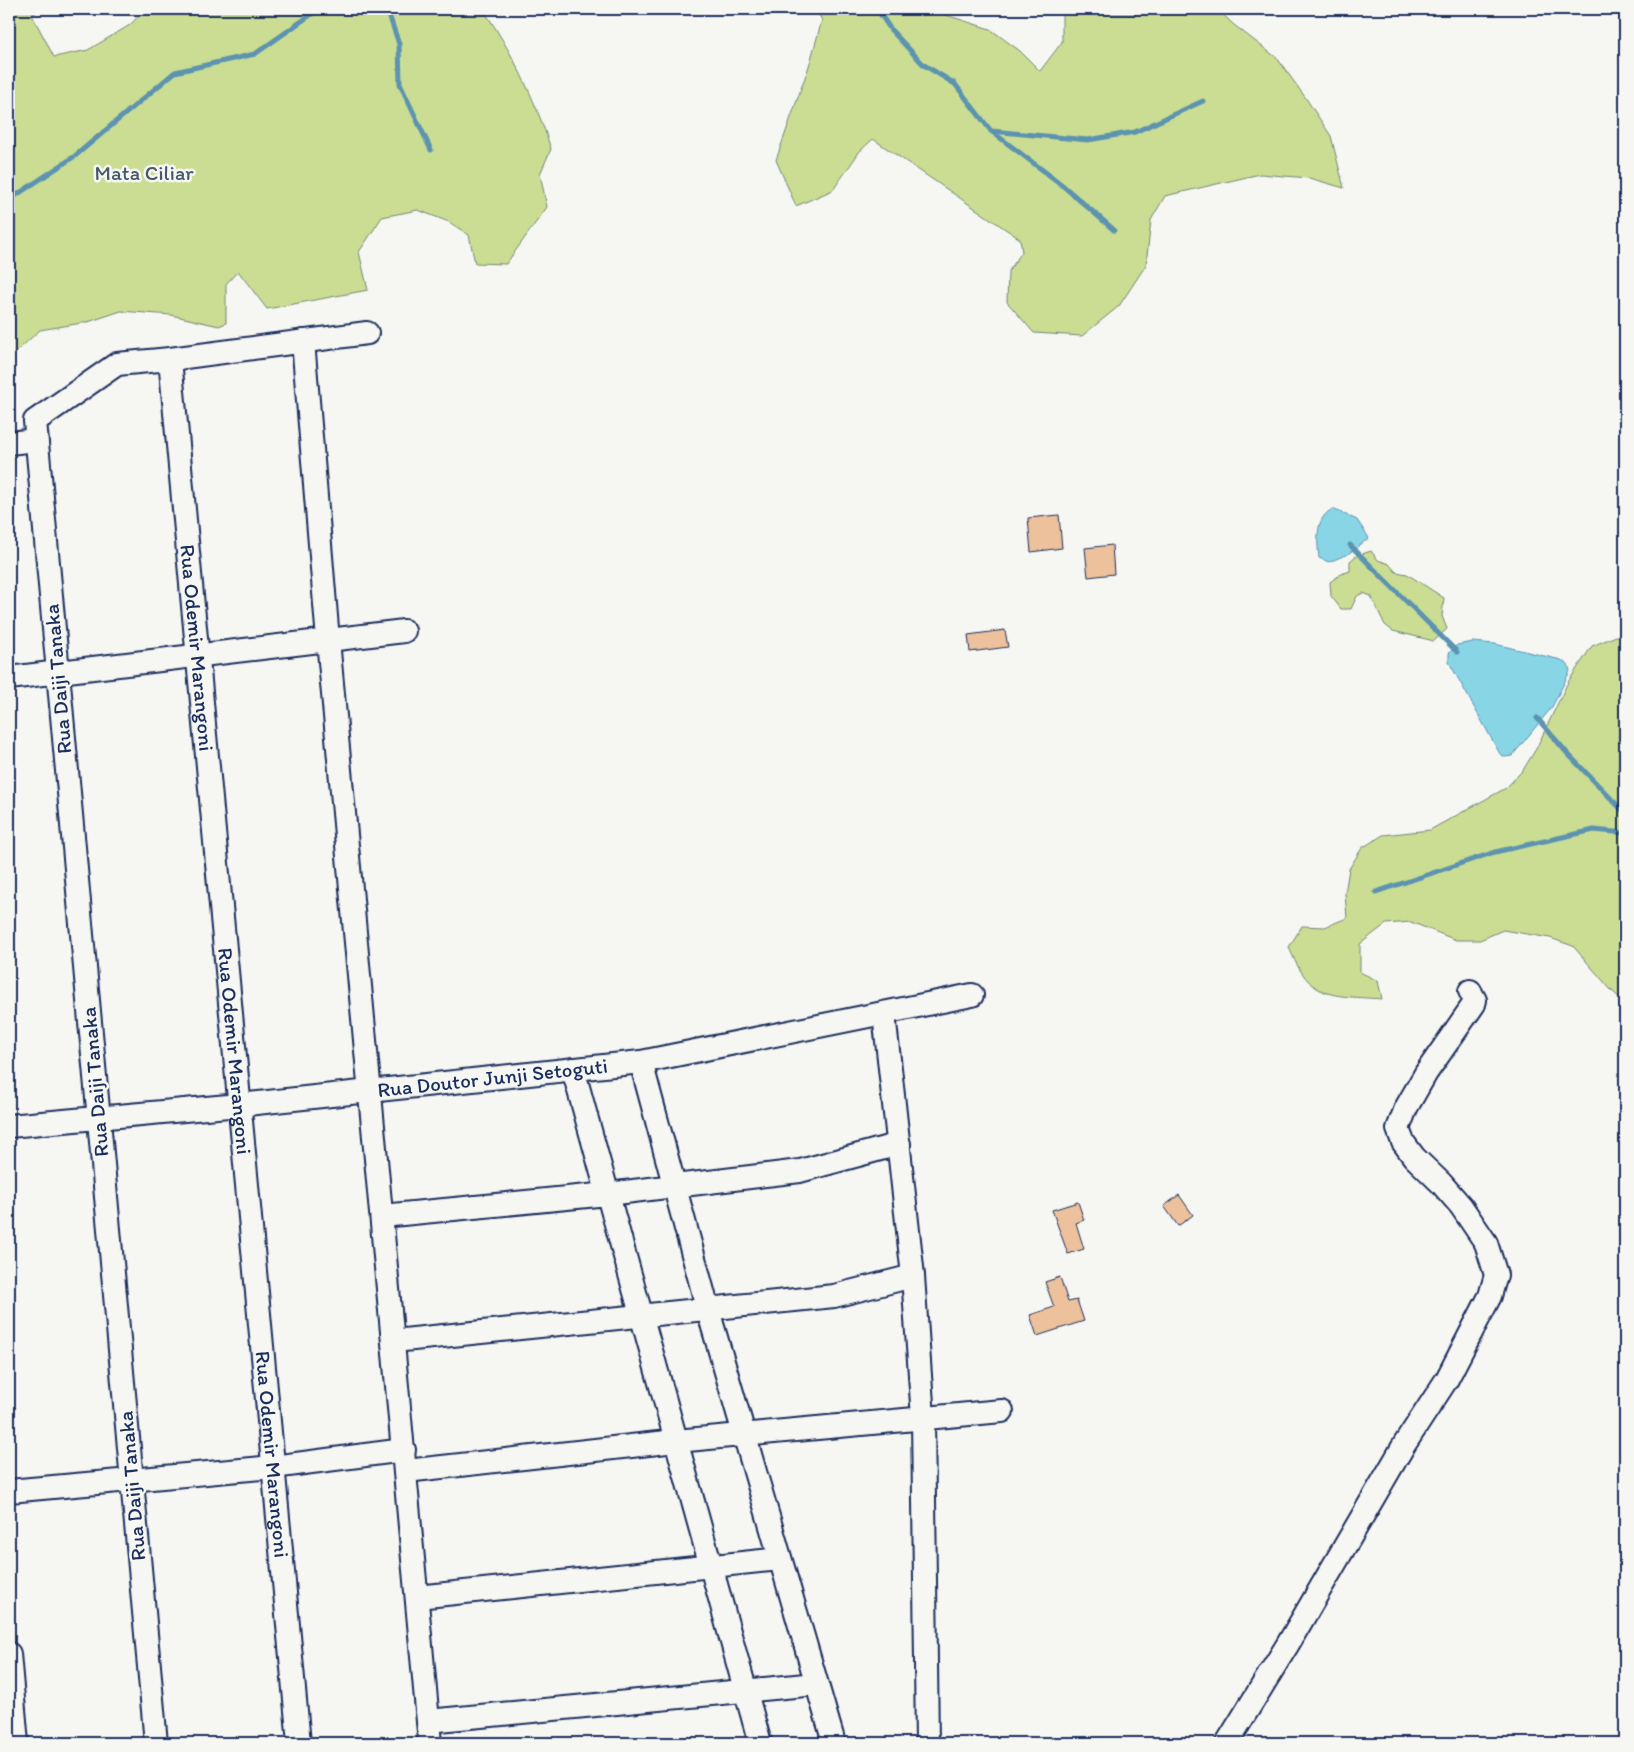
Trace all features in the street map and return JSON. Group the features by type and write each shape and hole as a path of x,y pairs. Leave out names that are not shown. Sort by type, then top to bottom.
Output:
{"street":[{"path":"9,444 35,431 117,364 170,359 367,333"},
{"path":"303,341 328,640 430,1743"},
{"name":"Rua Odemir Marangoni","path":"170,359 299,1743"},
{"name":"Rua Daiji Tanaka","path":"35,431 156,1743"},
{"path":"9,678 197,657 404,630"},
{"path":"1227,1743 1283,1652 1399,1453 1447,1379 1490,1296 1496,1275 1486,1243 1461,1206 1414,1157 1403,1142 1398,1129 1406,1108 1426,1073 1474,1004 1475,1000 1470,991"},
{"name":"Rua Doutor Junji Setoguti","path":"9,1126 239,1105 641,1062 972,995"},
{"path":"884,1014 913,1276 923,1418 927,1743"},
{"path":"641,1062 708,1310 834,1743"},
{"path":"573,1069 760,1743"},
{"path":"382,1216 608,1194 800,1171 898,1144"},
{"path":"394,1341 834,1296 913,1276"},
{"path":"9,1491 273,1467 405,1461 744,1436 1002,1411"},
{"path":"417,1597 780,1559"},
{"path":"9,1654 17,1743"},
{"path":"428,1721 816,1684"}],"green space":[{"name":"Mata Ciliar","path":"9,9 41,9 32,15 54,57 88,50 130,25 145,9 483,9 504,42 522,76 545,130 551,149 540,174 547,207 506,264 475,263 469,235 449,222 418,210 382,217 359,252 368,290 267,309 238,271 226,284 226,323 219,326 171,315 121,311 88,322 40,330 9,358"},
{"path":"815,9 940,9 943,14 990,29 1020,51 1040,71 1062,42 1062,9 1217,9 1234,25 1277,58 1305,97 1331,136 1344,188 1309,178 1260,174 1165,196 1151,220 1146,265 1119,306 1082,336 1034,333 1007,302 1008,272 1022,252 1020,239 873,139 860,151 833,190 796,206 776,160 809,66 822,20"},
{"path":"1371,551 1378,560 1389,564 1396,572 1407,574 1444,598 1442,616 1447,629 1434,641 1393,631 1385,625 1371,596 1363,593 1357,596 1351,609 1341,609 1331,596 1330,582 1341,574 1350,571 1350,561 1356,556"},
{"path":"1616,636 1625,638 1625,1003 1611,990 1573,946 1550,938 1503,930 1480,940 1456,940 1411,922 1386,924 1360,944 1360,972 1378,981 1382,999 1336,995 1324,992 1314,986 1297,965 1289,947 1302,926 1325,927 1347,918 1345,893 1349,869 1362,848 1383,835 1430,830 1506,788 1523,770 1536,749 1568,682 1592,646"}],"water":[{"path":"1333,509 1357,520 1369,538 1348,554 1329,562 1319,558 1318,530 1323,518"},
{"path":"1473,642 1495,644 1561,660 1568,664 1570,671 1552,707 1512,756 1505,757 1500,754 1449,662 1449,653 1457,645"}],"building":[{"path":"1059,515 1062,548 1031,552 1028,518"},
{"path":"1112,545 1114,574 1088,577 1085,548"},
{"path":"1005,630 1008,647 970,652 968,635"},
{"path":"1179,1195 1193,1215 1178,1226 1164,1206"},
{"path":"1078,1202 1084,1220 1076,1223 1084,1249 1068,1254 1052,1210"},
{"path":"1060,1277 1068,1302 1077,1300 1084,1321 1037,1336 1030,1315 1054,1307 1045,1282"}],"waterway":[{"path":"9,200 75,156 175,72 255,54 319,9"},
{"path":"387,9 399,44 400,84 431,150"},
{"path":"877,9 891,30 924,65 955,84 991,131 1061,184 1114,230"},
{"path":"991,131 1088,140 1135,132 1203,101"},
{"path":"1350,545 1457,652"},
{"path":"1537,718 1568,754 1625,813"},
{"path":"1376,892 1495,852 1594,830 1625,833"}]}
